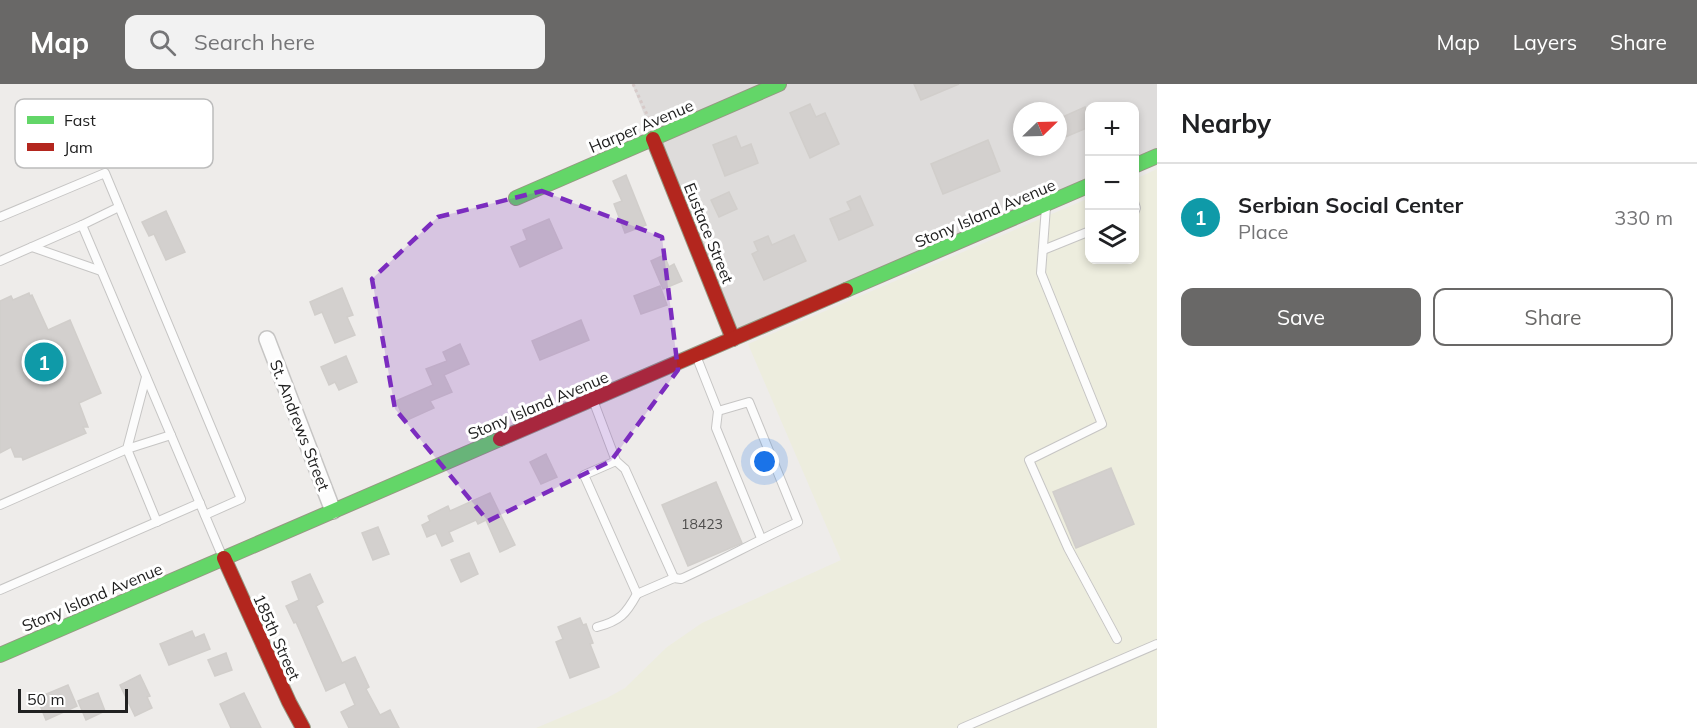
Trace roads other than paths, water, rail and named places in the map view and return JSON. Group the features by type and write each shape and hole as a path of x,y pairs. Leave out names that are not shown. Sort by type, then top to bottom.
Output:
{"street":[{"name":"Harper Avenue","path":"516,198 779,84"},
{"name":"Eustace Street","path":"656,137 733,339"},
{"path":"1139,164 1157,156"},
{"name":"Stony Island Avenue","path":"0,655 1085,187"},
{"name":"St. Andrews Street","path":"267,339 333,511"},
{"name":"185th Street","path":"224,558 303,728"}],"lane":[{"path":"0,217 105,173 241,498 205,515"},
{"path":"1047,204 1041,273 1102,424 1029,460 1068,548 1117,639"},
{"path":"0,261 119,207"},
{"path":"82,225 224,558"},
{"path":"1042,250 1085,233"},
{"path":"32,247 101,271"},
{"path":"696,355 718,411 716,428 761,538"},
{"path":"146,377 127,449 157,522"},
{"path":"592,400 615,461 625,469 674,578"},
{"path":"597,627 611,624 627,612 637,594 674,578 681,579 736,554 761,538 798,522 749,402 718,411"},
{"path":"0,505 127,449 171,435"},
{"path":"615,461 584,475 637,594"},
{"path":"0,590 200,503"},
{"path":"962,728 1157,644"}],"place":[{"name":"Serbian Social Center","path":"44,362"}]}
